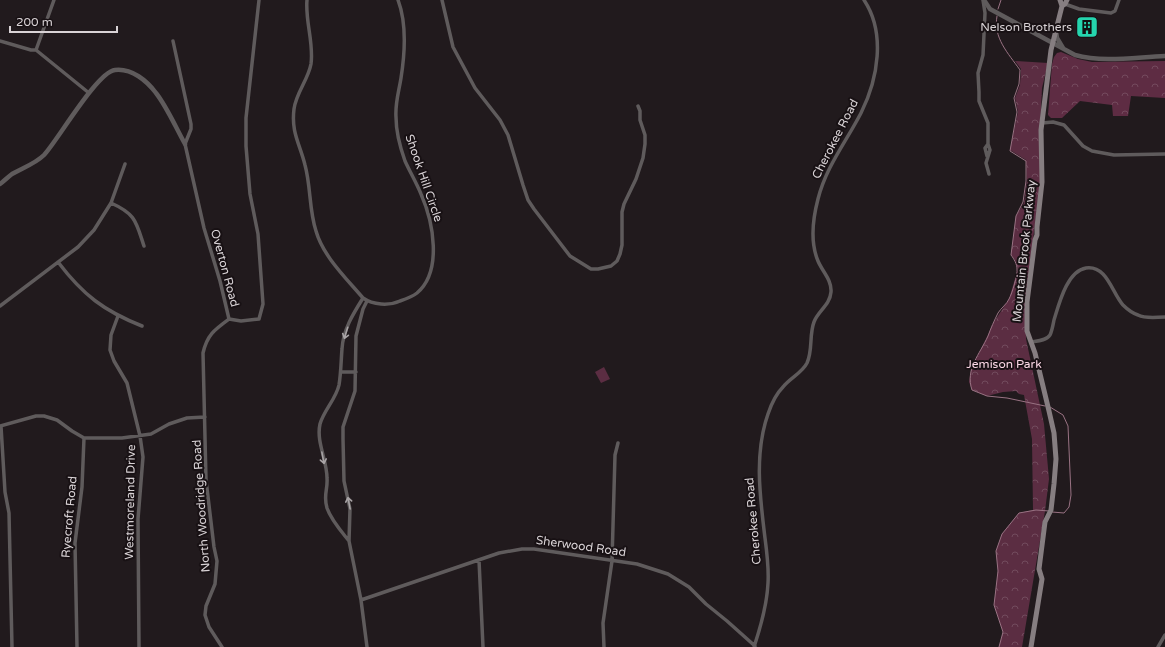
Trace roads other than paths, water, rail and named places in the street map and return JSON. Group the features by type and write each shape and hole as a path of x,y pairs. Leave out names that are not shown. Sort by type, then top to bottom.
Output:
{"main road":[{"path":"1060,0 1065,4"},
{"name":"Mountain Brook Parkway","path":"1031,647 1042,579 1039,568 1045,523 1051,510 1056,459 1054,433 1050,411 1035,353 1027,331 1027,302 1035,240 1037,235 1042,182 1041,130 1052,43 1065,4"}],"street":[{"path":"36,50 54,0"},
{"name":"Overton Road","path":"0,184 11,175 42,157 89,93 107,73 115,70 125,70 137,75 157,94 185,144 204,228 220,281 229,319 241,321 260,320 263,304 258,234 250,194 246,146 246,118 259,0"},
{"name":"Shook Hill Circle","path":"307,0 306,7 311,64 307,78 296,99 293,122 294,135 304,158 308,176 311,211 316,232 323,250 363,298 367,301 385,304 394,304 417,293 425,284 430,273 433,252 431,225 427,210 406,161 398,137 396,108 404,45 402,16 398,0"},
{"path":"442,0 453,47 475,88 500,120 508,135 522,185 528,200 570,256 590,268 598,269 611,266 617,261 620,254 622,245 622,212 624,204 636,180 643,159 645,144 645,136 640,120 640,111 638,106"},
{"name":"Cherokee Road","path":"754,647 763,619 768,583 767,559 759,488 759,468 762,441 767,415 774,400 782,387 803,369 810,356 814,321 827,304 831,295 830,282 818,262 813,246 814,225 818,200 828,171 861,112 871,89 877,60 878,38 871,11 864,0"},
{"path":"983,0 990,9 1066,51 1083,57 1109,59 1165,56"},
{"path":"983,0 985,13 984,48 978,73 978,86 979,100 988,123 988,144 990,150 986,163 989,174"},
{"path":"1065,4 1079,9 1111,13 1115,11 1119,0"},
{"path":"1056,29 1057,38 1066,51"},
{"path":"0,41 30,50 36,50 89,93"},
{"path":"172,41 191,124 191,129 185,144"},
{"path":"1042,123 1053,122 1064,125 1083,146 1092,151 1114,155 1165,154"},
{"path":"0,306 78,247 94,230 111,203 125,164"},
{"path":"111,203 126,210 136,221 144,246"},
{"path":"58,262 68,276 96,303 118,316 142,326"},
{"path":"1031,342 1044,340 1050,336 1069,279 1076,272 1088,268 1103,274 1117,297 1130,311 1145,317 1165,317"},
{"path":"349,541 327,509 324,497 327,478 319,435 320,424 338,388 345,332 353,314 363,298"},
{"path":"367,301 363,309 356,336 355,391 343,427 344,481 350,509 349,541 361,600 367,647"},
{"name":"Westmoreland Drive","path":"118,316 111,335 110,350 114,361 127,383 140,436 143,457 138,519 139,647"},
{"name":"North Woodridge Road","path":"222,647 209,626 205,615 206,606 215,584 217,561 206,480 205,373 203,365 205,345 212,332 229,319"},
{"path":"341,372 356,372"},
{"path":"12,647 9,513 5,492 0,426 36,416 44,416 57,420 84,438 122,438 150,434 169,424 187,418 205,417"},
{"name":"Ryecroft Road","path":"77,647 75,543 82,487 84,438"},
{"path":"604,647 603,623 612,561 615,455 618,443"},
{"name":"Sherwood Road","path":"361,600 499,553 522,549 534,549 637,564 654,568 668,574 689,587 754,647"},
{"path":"479,560 483,647"},
{"path":"1158,647 1165,635"}],"waterway":[{"path":"998,9 1001,0"},
{"path":"997,16 996,24 999,38 1002,45 1020,70 1019,84 1014,98 1017,112 1010,151 1026,161 1026,181 1023,202 1016,216 1011,255 1017,267 1017,275 1012,293 1008,301 998,313 974,362 970,375 970,382 972,390 987,396 1007,398 1045,406"},
{"path":"1050,407 1063,415 1068,426 1071,495 1069,507 1064,513 1052,512"},
{"path":"999,647 1003,632 994,605 998,571 996,551 1002,534 1019,513 1036,510 1049,511"}],"place":[{"name":"Nelson Brothers","path":"1087,27"}],"park label":[{"name":"Jemison Park","path":"1004,364"}]}
